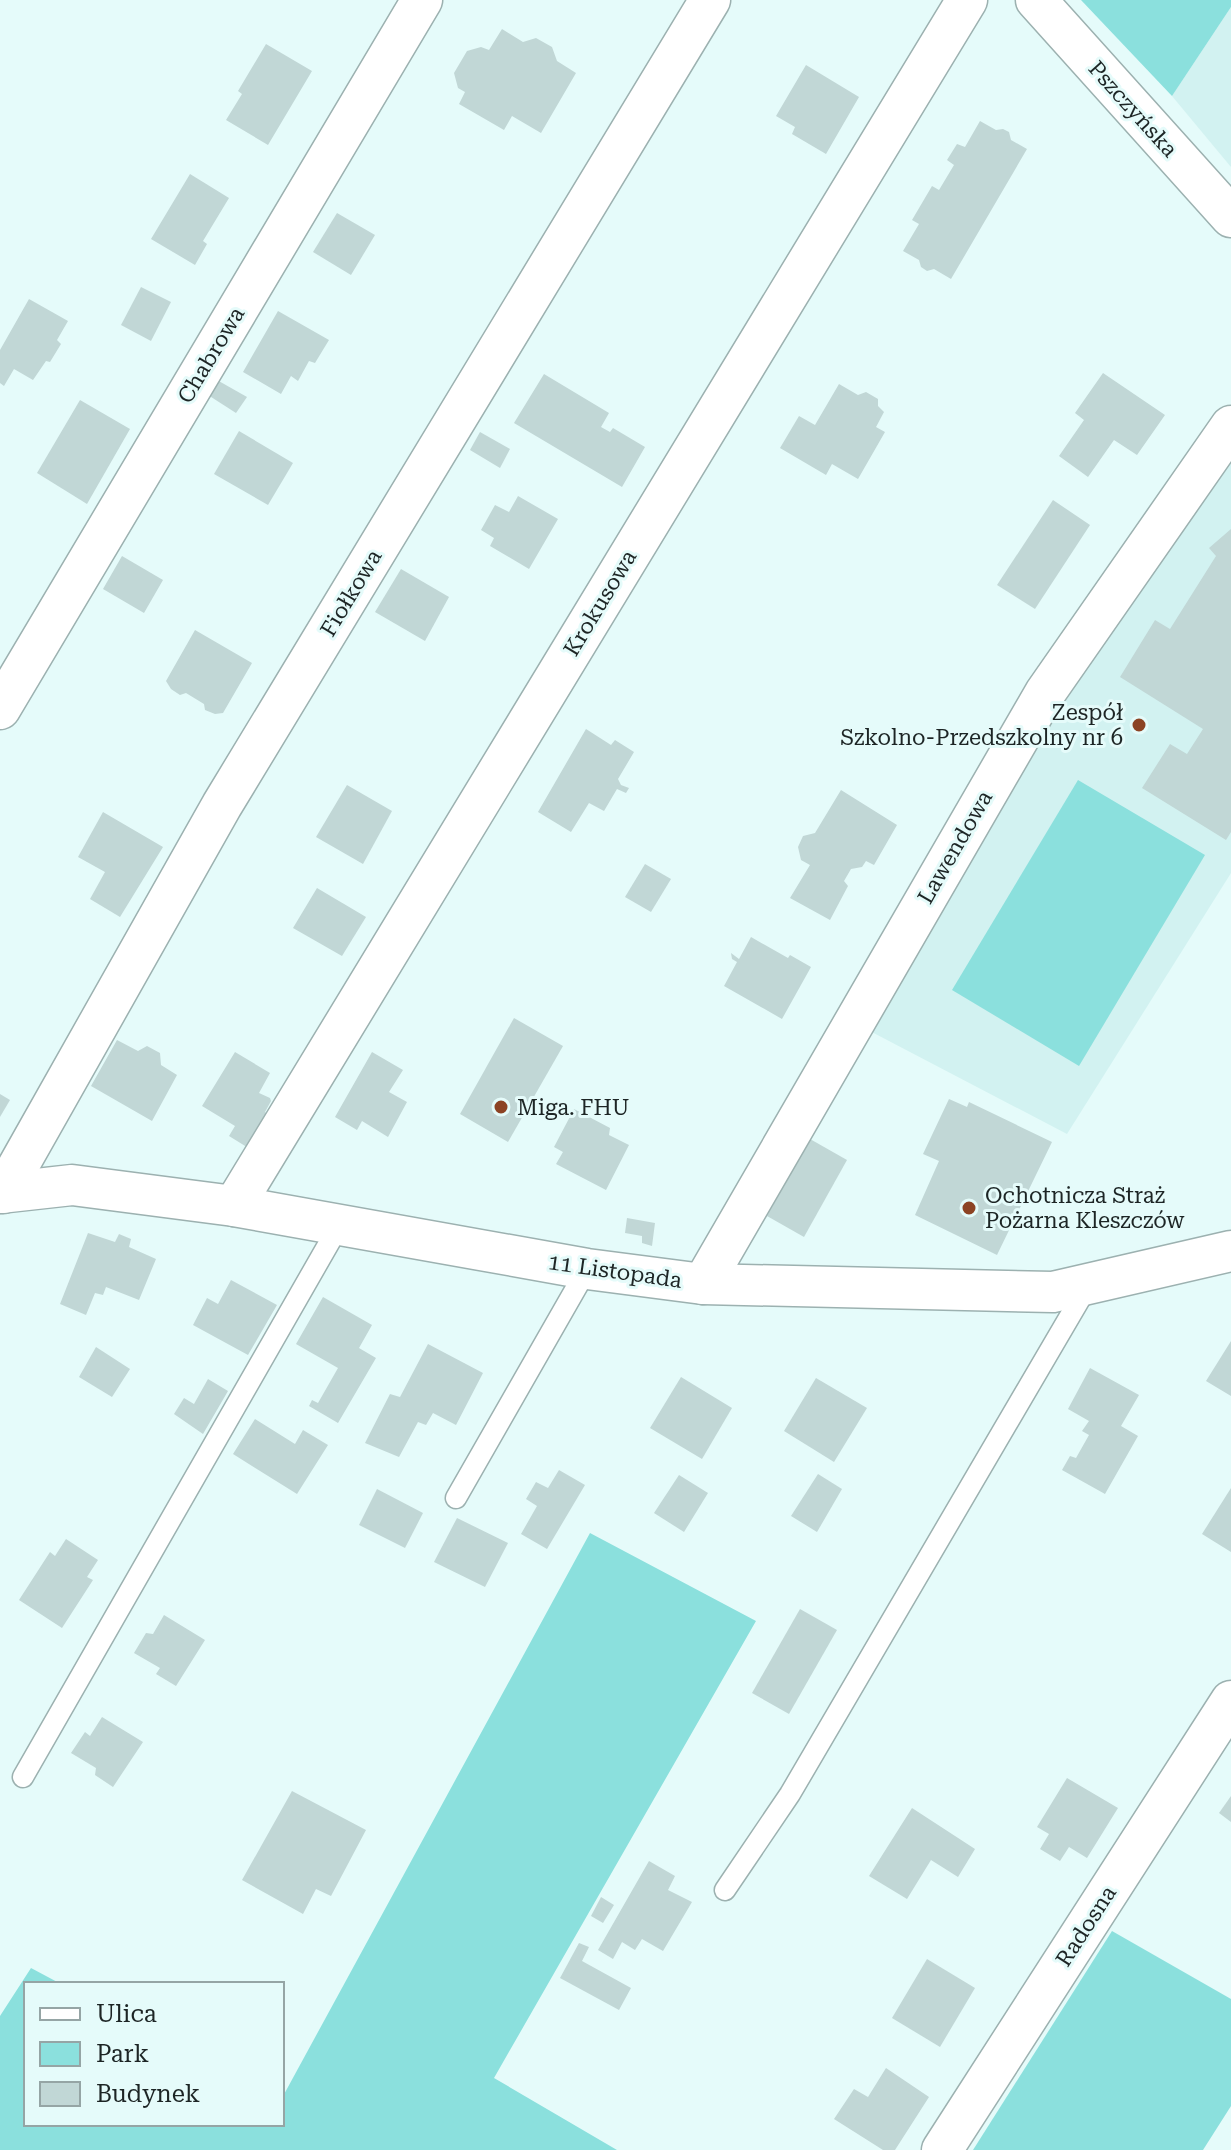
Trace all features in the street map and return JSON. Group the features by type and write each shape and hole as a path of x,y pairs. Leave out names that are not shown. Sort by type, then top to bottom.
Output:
{"street":[{"name":"Chabrowa","path":"0,709 422,0"},
{"name":"Fiołkowa","path":"1,1194 222,805 710,0"},
{"name":"Krokusowa","path":"234,1206 967,0"},
{"name":"Pszczyńska","path":"1036,0 1231,217"},
{"name":"Lawendowa","path":"703,1284 1045,693 1231,426"},
{"name":"11 Listopada","path":"1,1194 72,1185 234,1206 587,1269 703,1284 1053,1292 1231,1251"},
{"name":"Radosna","path":"942,2150 1231,1701"}],"lane":[{"path":"23,1777 340,1224"},
{"path":"456,1498 587,1269"},
{"path":"725,1890 790,1794 1089,1283"}],"shaded area":[{"path":"1231,7 1231,167 1172,96"},
{"name":"Zespół Szkolno-Przedszkolny nr 6","path":"1231,445 1231,873 1067,1134 866,1029 1136,576"}],"green space":[{"path":"1081,0 1231,0 1231,7 1172,96"},
{"path":"1078,780 1205,855 1079,1066 952,990"},
{"path":"590,1533 756,1621 494,2078 617,2150 0,2150 0,2016 31,1968 57,1982 24,1982 24,2126 284,2126 284,2094"},
{"path":"1112,1931 1231,1999 1231,2106 1203,2150 973,2150"}],"building":[{"path":"502,29 523,42 536,38 552,47 557,61 576,73 541,133 512,116 504,130 459,104 465,92 458,88 454,73 467,51 481,47 489,50"},
{"path":"266,44 312,71 268,145 226,120 242,94 238,91"},
{"path":"806,65 859,97 826,154 792,134 795,127 776,116"},
{"path":"980,121 996,130 1009,132 1011,140 1027,149 951,279 934,269 927,271 921,267 919,260 903,251 919,224 912,220 932,186 939,190 954,165 947,160 957,144 965,147"},
{"path":"190,174 229,198 203,241 207,244 195,265 151,239"},
{"path":"337,213 375,235 351,275 313,252"},
{"path":"141,287 171,302 151,341 121,325"},
{"path":"29,299 68,321 57,340 61,344 33,380 14,369 4,386 0,383 0,350"},
{"path":"278,311 329,340 315,363 309,361 298,381 291,376 281,394 243,372"},
{"path":"1103,373 1165,415 1137,455 1114,440 1088,477 1059,456 1084,420 1075,413"},
{"path":"544,374 609,413 601,427 610,432 613,428 645,447 622,487 514,423"},
{"path":"217,380 247,397 236,413 208,395"},
{"path":"839,384 858,395 866,392 878,399 878,406 884,412 876,427 885,432 858,479 832,464 826,475 780,448 799,416 815,425"},
{"path":"80,400 130,429 87,504 37,473"},
{"path":"239,431 293,463 268,505 214,474"},
{"path":"480,432 510,449 500,468 470,450"},
{"path":"518,496 558,519 529,569 490,546 494,538 481,530 495,505 509,512"},
{"path":"1053,500 1090,525 1035,609 997,585"},
{"path":"1231,529 1231,832 1226,840 1142,788 1170,744 1187,754 1203,729 1120,677 1155,620 1170,629 1216,556 1209,548"},
{"path":"122,556 163,580 144,613 103,589"},
{"path":"401,569 449,597 425,641 375,612"},
{"path":"195,630 252,663 223,713 205,710 204,704 186,693 180,695 166,681"},
{"path":"586,729 611,745 615,740 634,752 618,779 621,785 629,788 626,793 617,789 604,811 589,803 571,832 538,812"},
{"path":"347,785 392,811 363,864 316,837"},
{"path":"841,790 897,825 874,865 866,861 862,867 851,869 844,881 848,886 830,920 790,898 810,865 801,860 798,847 803,836 815,833"},
{"path":"103,812 163,847 120,917 90,899 105,872 78,857"},
{"path":"645,864 671,879 651,912 625,897"},
{"path":"317,888 366,917 342,956 293,928"},
{"path":"751,937 811,967 782,1019 724,986 737,962 732,959 731,953 739,959"},
{"path":"514,1018 563,1046 508,1142 460,1114"},
{"path":"117,1040 138,1051 147,1046 160,1053 161,1065 177,1075 152,1121 91,1086"},
{"path":"235,1052 270,1073 259,1093 270,1098 265,1112 269,1116 250,1149 229,1136 235,1126 202,1106"},
{"path":"372,1052 403,1070 389,1092 407,1102 388,1137 362,1121 357,1130 335,1117"},
{"path":"0,1094 10,1100 0,1117"},
{"path":"949,1099 967,1107 969,1102 1052,1142 997,1255 915,1215 939,1161 923,1154"},
{"path":"574,1109 610,1128 609,1135 629,1145 606,1190 556,1164 563,1152 554,1147"},
{"path":"810,1139 847,1160 804,1237 767,1216"},
{"path":"627,1218 655,1223 652,1246 642,1243 642,1236 625,1233"},
{"path":"88,1233 115,1242 119,1234 131,1239 129,1247 156,1259 139,1300 106,1287 103,1295 95,1293 86,1315 60,1304"},
{"path":"231,1280 277,1305 248,1355 193,1325 207,1298 218,1304"},
{"path":"323,1297 372,1325 359,1348 376,1358 338,1423 309,1406 312,1400 318,1403 338,1368 296,1344"},
{"path":"1231,1341 1231,1396 1206,1381"},
{"path":"428,1344 483,1373 456,1425 433,1413 426,1425 418,1422 399,1457 365,1443 390,1394 400,1397"},
{"path":"96,1347 130,1369 112,1397 79,1377"},
{"path":"1090,1368 1139,1395 1121,1426 1138,1436 1105,1494 1062,1470 1070,1456 1076,1458 1089,1435 1082,1431 1089,1421 1068,1409"},
{"path":"681,1377 732,1408 702,1459 650,1428"},
{"path":"816,1378 867,1408 834,1462 784,1431"},
{"path":"208,1379 228,1391 203,1434 174,1414 184,1398 194,1404"},
{"path":"255,1419 295,1444 303,1430 328,1445 297,1494 233,1454"},
{"path":"559,1470 585,1485 547,1549 521,1534 537,1506 526,1499 536,1482 548,1488"},
{"path":"818,1474 842,1489 817,1532 791,1516"},
{"path":"679,1475 708,1493 684,1532 654,1513"},
{"path":"1231,1488 1231,1552 1202,1534"},
{"path":"377,1489 423,1513 405,1548 359,1525"},
{"path":"457,1518 508,1543 485,1587 434,1562"},
{"path":"66,1539 98,1560 87,1577 93,1580 62,1628 19,1600 50,1552 55,1556"},
{"path":"800,1609 837,1630 789,1714 752,1693"},
{"path":"164,1615 205,1640 176,1686 156,1674 160,1668 134,1653 146,1633 153,1634"},
{"path":"102,1717 143,1742 113,1787 95,1775 96,1768 71,1753 85,1732 90,1736"},
{"path":"1067,1778 1118,1808 1087,1858 1069,1847 1060,1861 1040,1849 1049,1834 1037,1827"},
{"path":"292,1791 366,1830 331,1896 316,1889 303,1914 242,1880"},
{"path":"1231,1796 1231,1822 1219,1813"},
{"path":"912,1808 975,1849 958,1877 931,1860 907,1899 869,1876"},
{"path":"649,1861 675,1876 668,1890 692,1902 663,1951 642,1939 635,1950 622,1942 613,1959 598,1950"},
{"path":"601,1897 614,1905 603,1923 591,1916"},
{"path":"579,1943 589,1947 582,1961 631,1988 619,2010 560,1978"},
{"path":"927,1959 975,1988 940,2047 892,2018"},
{"path":"886,2068 929,2097 895,2150 883,2150 834,2119 854,2089 868,2097"}],"place":[{"name":"Zespół Szkolno-Przedszkolny nr 6","path":"1139,725"},
{"name":"Miga. FHU","path":"501,1107"},
{"name":"Ochotnicza Straż Pożarna Kleszczów","path":"969,1208"}]}
